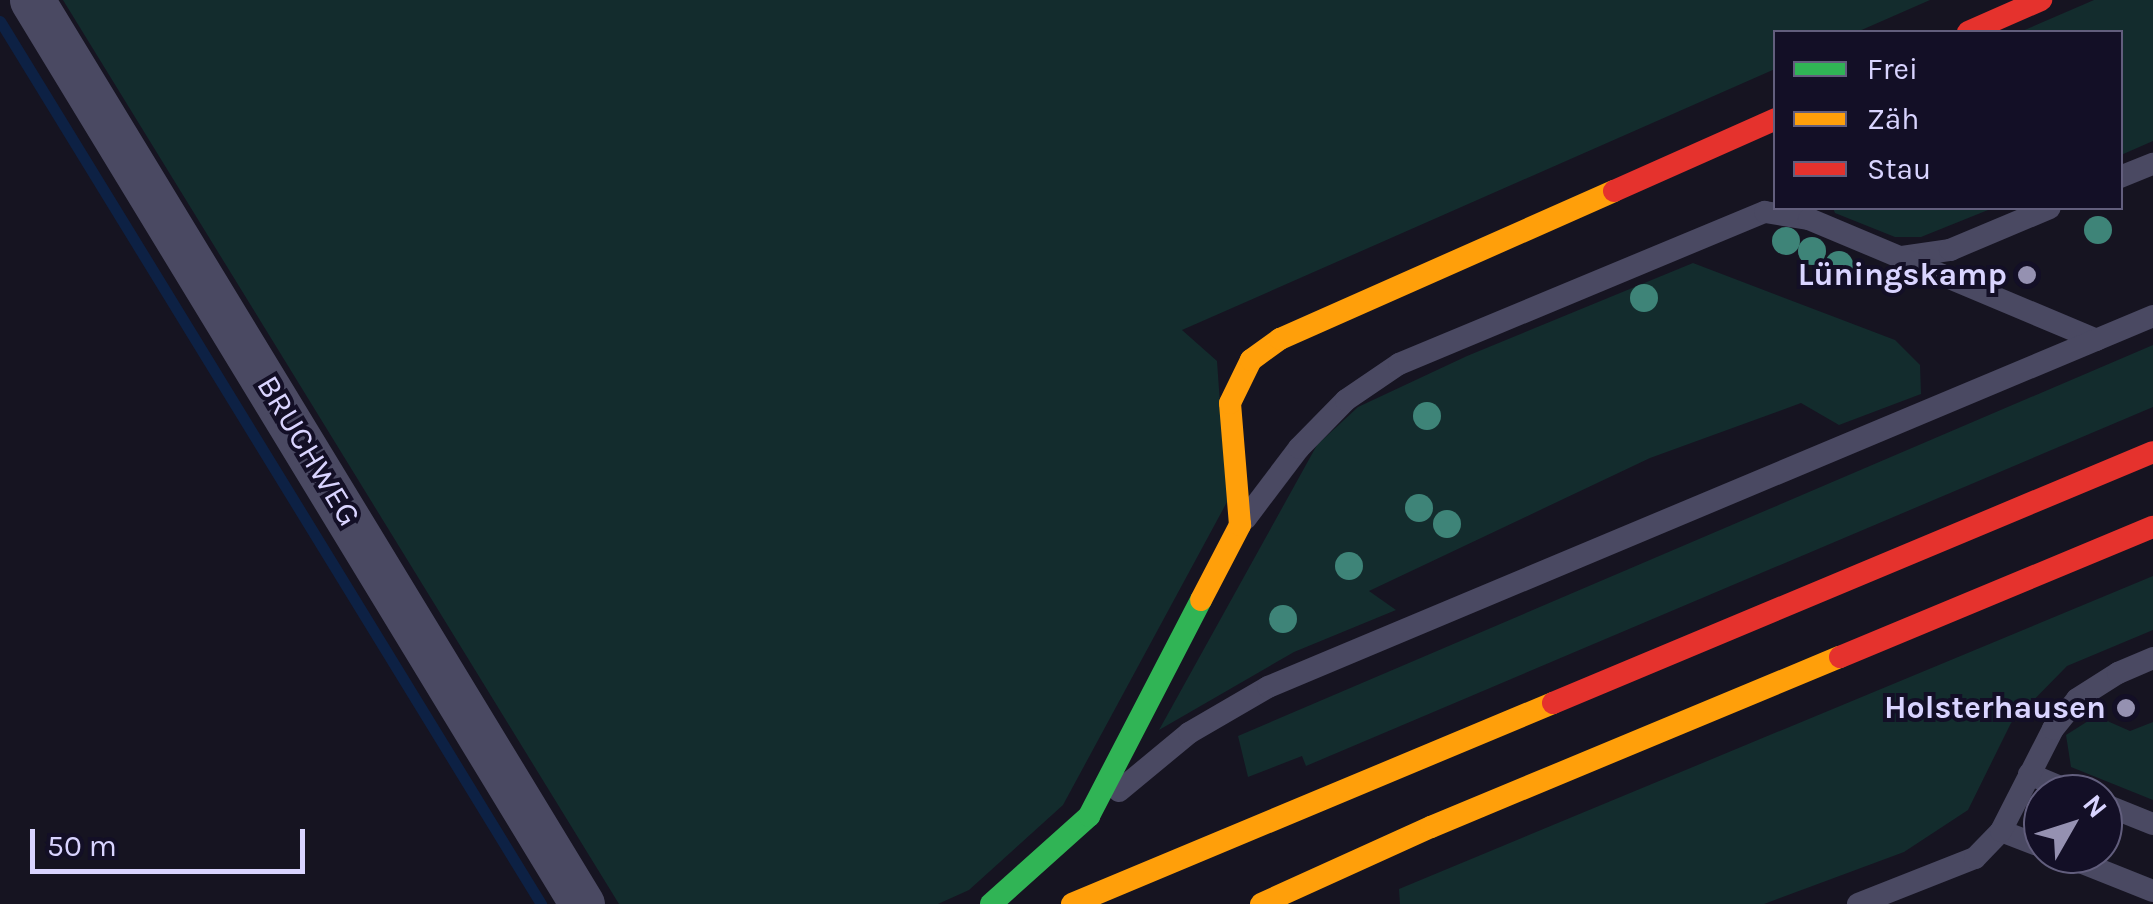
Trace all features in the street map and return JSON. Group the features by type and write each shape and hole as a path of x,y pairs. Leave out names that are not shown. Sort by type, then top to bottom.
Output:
{"highway":[{"path":"1973,30 2041,0"},
{"path":"991,904 1088,816 1240,525 1230,402 1251,360 1280,339 1773,120"},
{"path":"1072,904 2153,452"},
{"path":"1260,904 1432,827 2153,526"}],"street":[{"name":"BRUCHWEG","path":"32,0 582,904"}],"lane":[{"path":"2123,177 2153,164"},
{"path":"1898,257 1950,250 2045,210"},
{"path":"1240,525 1299,448 1346,400 1400,364 1765,212 1808,219 2096,340"},
{"path":"1088,816 1190,733 1268,688 2153,316"},
{"path":"2028,774 2053,729 2077,699 2118,673 2153,658"},
{"path":"1858,904 1975,858 2001,830 2023,784"},
{"path":"2123,812 2153,824"},
{"path":"2001,830 2023,839"},
{"path":"2110,874 2153,891"}],"green space":[{"path":"63,0 1930,0 1862,30 1773,30 1773,70 1182,330 1217,361 1227,502 1063,805 969,890 938,904 619,904"},
{"path":"2094,0 2153,0 2153,141 2123,154 2123,30 2025,30"},
{"path":"1834,210 1988,210 1921,237 1895,237"},
{"path":"1693,263 1895,340 1920,365 1921,394 1839,425 1801,403 1650,458 1369,591 1396,610 1294,652 1159,730 1317,445 1358,407 1467,356"},
{"path":"2153,345 2153,407 1306,766 1302,756 1248,777 1238,736"},
{"path":"2153,576 2153,630 2067,666 2011,723 1968,810 1904,852 1764,904 1400,904 1399,889"},
{"path":"2096,716 2130,731 2153,722 2153,800 2123,788 2123,774 2088,774 2071,767 2066,735"}],"waterway":[{"path":"0,21 541,904"}],"traffic: fast":[{"path":"991,904 1089,816 1201,600"}],"traffic: slow":[{"path":"1201,600 1240,525 1230,403 1251,360 1280,339 1614,191"},
{"path":"1261,904 1431,827 1840,657"},
{"path":"1072,904 1553,703"}],"traffic: jam":[{"path":"1973,30 2041,0"},
{"path":"1614,191 1773,120"},
{"path":"1553,703 2153,452"},
{"path":"1840,657 2153,527"}],"place":[{"name":"Lüningskamp","path":"2027,275"},
{"name":"Holsterhausen","path":"2126,708"}]}
